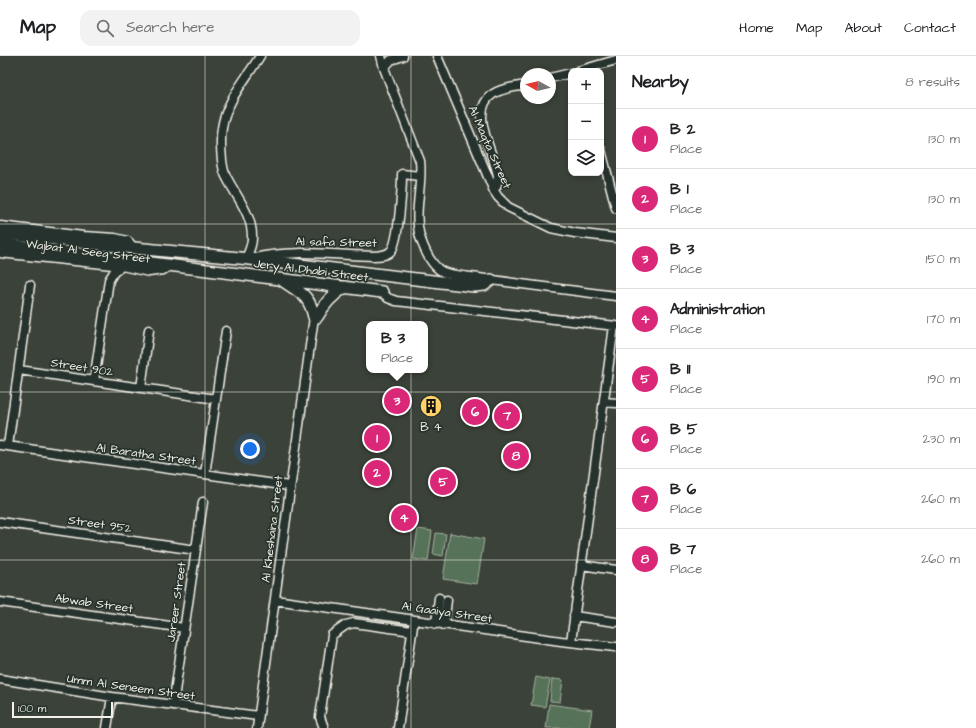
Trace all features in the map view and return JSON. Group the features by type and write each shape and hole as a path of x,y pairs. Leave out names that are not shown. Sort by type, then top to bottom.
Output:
{"street":[{"path":"248,258 252,232 248,215 224,172 221,129 233,98 260,56"},
{"path":"381,56 384,68 418,155 421,168 420,176"},
{"path":"384,68 391,60 403,56"},
{"name":"Al Maqta Street","path":"437,56 494,191 502,202 514,211 551,228 616,238"},
{"path":"590,68 616,60"},
{"path":"556,77 568,74"},
{"path":"494,191 498,176 484,131 484,106 488,98 496,92 520,86"},
{"path":"604,162 616,208"},
{"name":"Al safa Street","path":"248,258 268,254 384,255 391,250 396,237 402,188 402,174 420,176"},
{"name":"Jery Al Dhabi Street","path":"420,176 418,229 425,251 434,264 444,272 491,280 616,296"},
{"path":"0,226 83,236 115,238 128,241 134,248"},
{"name":"Jery Al Dhabi Street","path":"0,233 134,248 248,258 474,286 484,286 491,280"},
{"name":"Jery Al Dhabi Street","path":"0,244 382,292 388,298 396,301 615,326"},
{"path":"24,256 39,249"},
{"name":"Wajbat Al Seeg Street","path":"0,253 122,266 149,272 164,270 172,266"},
{"path":"94,381 109,280 107,271 101,264"},
{"path":"109,280 114,272 122,266"},
{"path":"280,279 306,297 312,307 315,317"},
{"path":"4,445 19,370 30,285"},
{"path":"315,317 326,302 345,287"},
{"name":"Al Kheshaina Street","path":"257,728 289,486 315,317"},
{"path":"571,642 604,402 613,354 615,326"},
{"path":"141,388 149,330"},
{"path":"205,474 226,331"},
{"name":"Street 902","path":"19,370 216,399"},
{"path":"604,402 616,404"},
{"name":"Al Baratha Street","path":"4,445 289,486"},
{"name":"Jareer Street","path":"173,705 203,502"},
{"name":"Street 952","path":"0,522 196,550"},
{"path":"581,565 616,570"},
{"path":"440,624 443,599"},
{"name":"Al Gaaiya Street","path":"275,600 440,624 616,647"},
{"name":"Abwab Street","path":"0,602 184,628"},
{"path":"574,616 616,622"},
{"path":"398,728 414,620"},
{"path":"324,728 320,717 332,635 346,625 354,623 412,631"},
{"name":"Umm Al Seneem Street","path":"0,679 112,697 258,716"},
{"path":"107,728 112,697"}],"green space":[{"path":"418,529 432,531 428,561 413,559"},
{"path":"436,533 446,534 443,556 433,554"},
{"path":"450,533 484,539 477,584 443,579"},
{"path":"536,677 550,680 545,707 531,705"},
{"path":"552,679 563,680 560,702 550,701"},
{"path":"549,704 592,710 589,728 546,728"}],"place":[{"name":"B 3","path":"397,401"},
{"name":"B 4","path":"431,406"},
{"name":"B 5","path":"475,412"},
{"name":"B 6","path":"507,416"},
{"name":"B 2","path":"377,438"},
{"name":"B 7","path":"516,456"},
{"name":"B 1","path":"377,473"},
{"name":"B 11","path":"443,482"},
{"name":"Administration","path":"404,518"}]}
